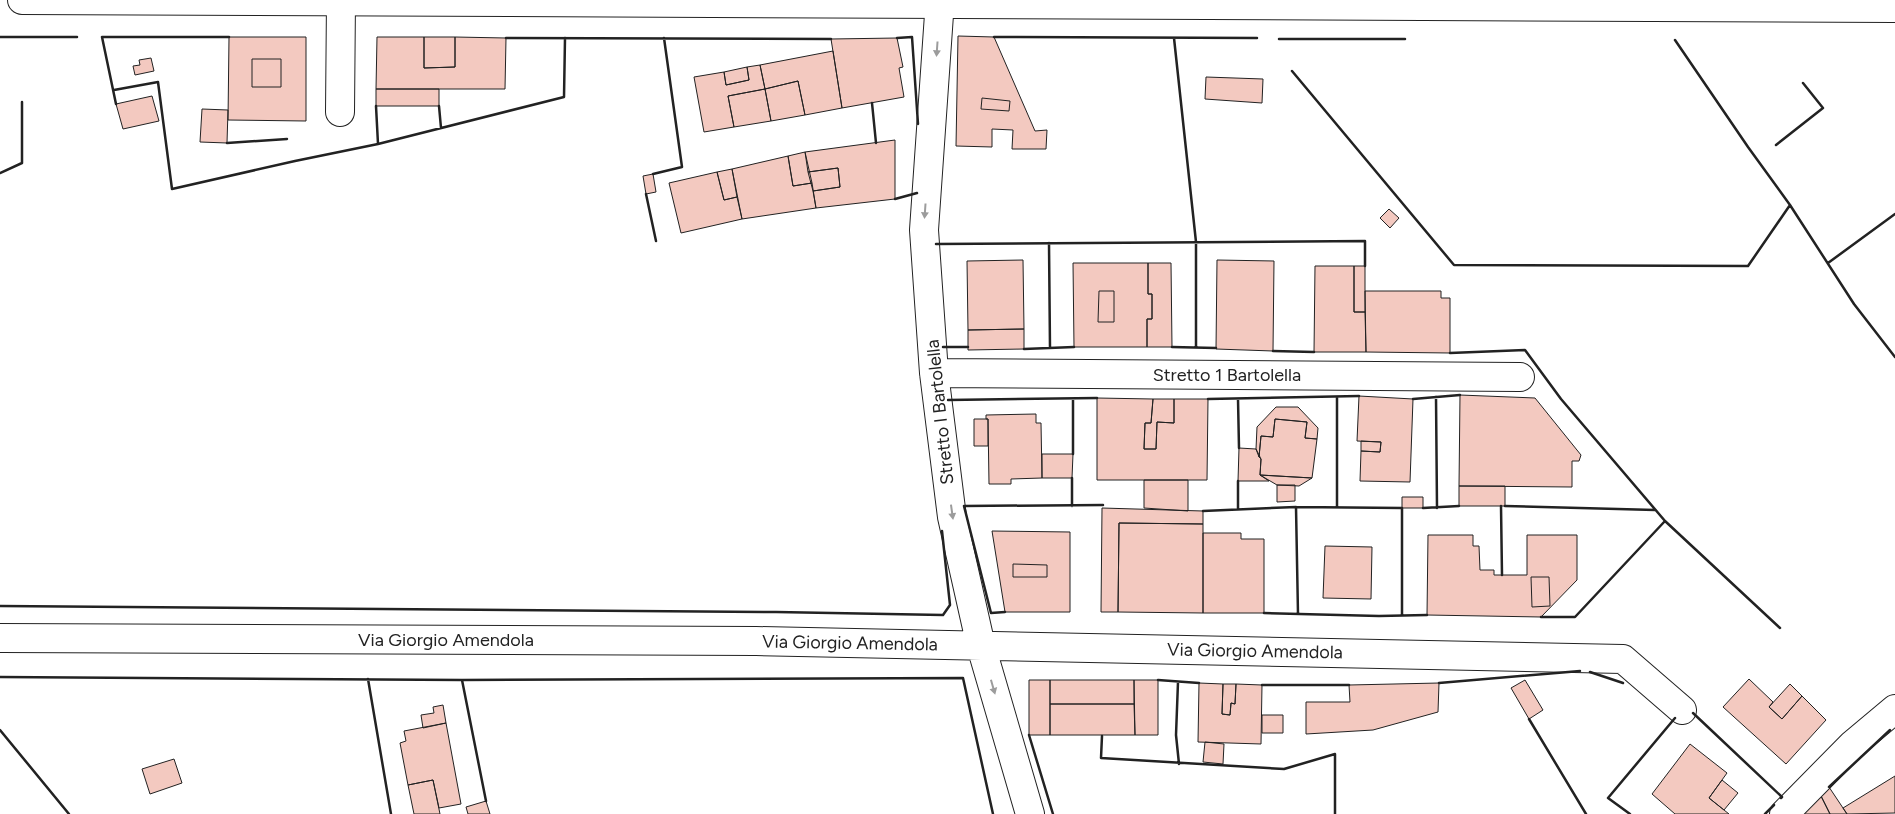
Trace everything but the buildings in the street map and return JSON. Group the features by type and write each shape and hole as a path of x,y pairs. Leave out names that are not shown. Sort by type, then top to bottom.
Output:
{"street":[{"path":"22,0 940,2 1895,8"},
{"path":"340,112 341,1"},
{"name":"Stretto I Bartolella","path":"940,2 924,230 934,373 952,517 981,646 1030,814"},
{"name":"Stretto 1 Bartolella","path":"934,373 1520,377"},
{"name":"Via Giorgio Amendola","path":"0,638 756,641 1623,659 1682,710"},
{"path":"1784,814 1852,745 1895,708"}],"wall":[{"path":"0,37 77,37"},
{"path":"116,104 102,37 229,37"},
{"path":"897,38 912,37 918,124"},
{"path":"994,37 1257,38"},
{"path":"506,38 831,39"},
{"path":"378,144 564,97 565,38"},
{"path":"653,174 682,167 664,38"},
{"path":"1174,38 1196,242 1196,347"},
{"path":"1279,39 1405,39"},
{"path":"1292,71 1454,265 1748,266 1790,205 1675,40"},
{"path":"114,90 158,82 172,189 378,144 376,106"},
{"path":"1776,145 1823,108 1803,83"},
{"path":"0,173 22,163 22,102"},
{"path":"872,103 876,143"},
{"path":"439,106 441,128"},
{"path":"227,143 287,139"},
{"path":"895,199 917,193"},
{"path":"646,194 656,241"},
{"path":"1790,205 1854,304 1895,357"},
{"path":"1828,263 1895,214"},
{"path":"936,244 1365,241 1365,266"},
{"path":"1049,243 1050,348"},
{"path":"943,347 968,347"},
{"path":"1024,349 1074,347"},
{"path":"1172,347 1216,348"},
{"path":"1450,353 1525,350 1561,399 1665,521 1575,617 1541,617"},
{"path":"1273,351 1314,352"},
{"path":"1413,399 1460,395"},
{"path":"1208,399 1359,396"},
{"path":"1337,397 1337,507"},
{"path":"1436,397 1437,508"},
{"path":"948,400 1097,398"},
{"path":"1073,399 1073,454"},
{"path":"1238,399 1239,448"},
{"path":"1072,478 1072,506"},
{"path":"1238,481 1238,509"},
{"path":"964,506 1103,505"},
{"path":"964,506 991,613 1005,612"},
{"path":"1423,508 1459,506"},
{"path":"1501,506 1502,575"},
{"path":"1505,506 1655,510"},
{"path":"1296,507 1298,614"},
{"path":"1203,511 1296,507 1402,508 1402,615"},
{"path":"1665,521 1780,628"},
{"path":"0,606 943,615 950,605 942,531"},
{"path":"1264,613 1379,616 1427,615"},
{"path":"1439,683 1580,671"},
{"path":"1590,672 1623,683"},
{"path":"0,677 462,680 963,678 993,814"},
{"path":"368,679 391,814"},
{"path":"462,680 486,801"},
{"path":"1158,680 1199,683"},
{"path":"1178,682 1176,735 1179,764"},
{"path":"1262,685 1349,685"},
{"path":"1693,713 1781,798"},
{"path":"1630,814 1608,798 1675,718"},
{"path":"1529,719 1586,814"},
{"path":"0,730 69,814"},
{"path":"1829,787 1890,730"},
{"path":"1029,735 1053,814"},
{"path":"1102,736 1101,758 1284,769 1335,754 1335,814"},
{"path":"1765,814 1774,805"}]}
